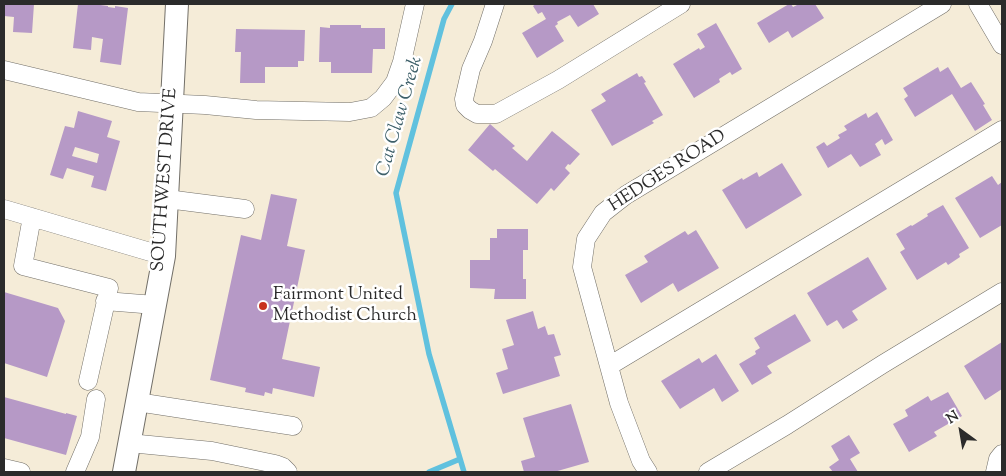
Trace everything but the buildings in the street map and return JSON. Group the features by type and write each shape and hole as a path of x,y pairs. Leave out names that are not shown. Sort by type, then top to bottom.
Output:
{"main road":[{"name":"SOUTHWEST DRIVE","path":"125,462 164,256 177,4"}],"street":[{"path":"4,70 138,102 205,105 256,110 350,112 371,108 383,98 394,82 402,62 415,4"},
{"path":"495,4 483,41 471,69 464,99 465,105 477,114 496,114 558,80 681,4"},
{"name":"HEDGES ROAD","path":"648,472 641,461 619,403 582,267 586,239 604,213 626,195 942,4"},
{"path":"978,4 1002,46"},
{"path":"609,366 1002,130"},
{"path":"167,199 245,209"},
{"path":"4,209 164,256"},
{"path":"32,218 23,266 109,288 88,381"},
{"path":"708,472 1002,292"},
{"path":"105,301 155,305"},
{"path":"75,472 90,437 96,399"},
{"path":"137,402 293,426"},
{"path":"125,462 212,451 275,464 288,472"},
{"path":"995,472 998,459 1002,454"},
{"path":"4,468 21,472"}],"waterway":[{"name":"Cat Claw Creek","path":"452,4 444,19 396,193 429,354 464,472"},
{"path":"429,472 460,459"}],"place":[{"name":"Fairmont United Methodist Church","path":"263,306"}]}
